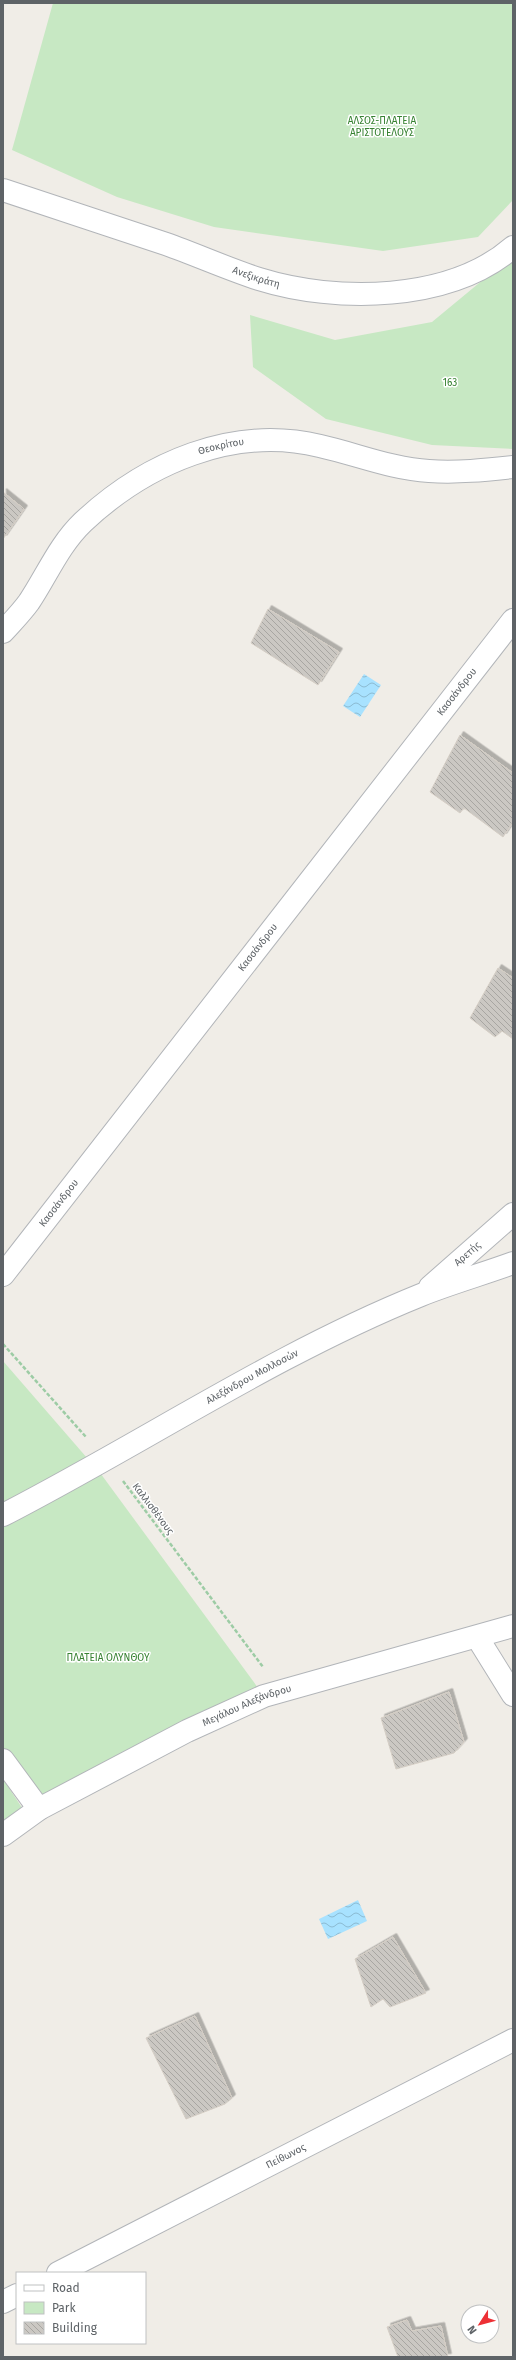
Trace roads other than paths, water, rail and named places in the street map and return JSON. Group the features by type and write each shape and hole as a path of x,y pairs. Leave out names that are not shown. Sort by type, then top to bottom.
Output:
{"street":[{"name":"Ανεξικράτη","path":"3,190 166,244 260,280 322,292 386,293 445,282 495,261 513,247"},
{"name":"Θεοκρίτου","path":"3,632 29,602 60,550 83,522 110,500 144,478 194,453 226,444 262,440 319,446 428,472 472,471 513,467"},
{"name":"Κασσάνδρου","path":"3,1275 513,620"},
{"name":"Αρετής","path":"422,1294 513,1214"},
{"name":"Αλεξάνδρου Μολλοσών","path":"3,1515 59,1486 105,1458 332,1336 422,1294 513,1263"},
{"name":"Μεγάλου Αλεξάνδρου","path":"3,1835 39,1809 187,1731 264,1696 513,1626"},
{"path":"477,1637 513,1695"},
{"path":"3,1760 39,1809"},
{"name":"Πείθωνος","path":"60,2272 513,2040"},
{"path":"3,2302 16,2296"}],"water":[{"path":"364,674 381,685 360,717 343,706"},
{"path":"358,1900 367,1921 328,1939 319,1919"}],"park label":[{"name":"ΑΛΣΟΣ-ΠΛΑΤΕΙΑ ΑΡΙΣΤΟΤΕΛΟΥΣ","path":"382,126"},
{"name":"163","path":"450,383"},
{"name":"ΠΛΑΤΕΙΑ ΟΛΥΝΘΟΥ","path":"108,1658"}]}
